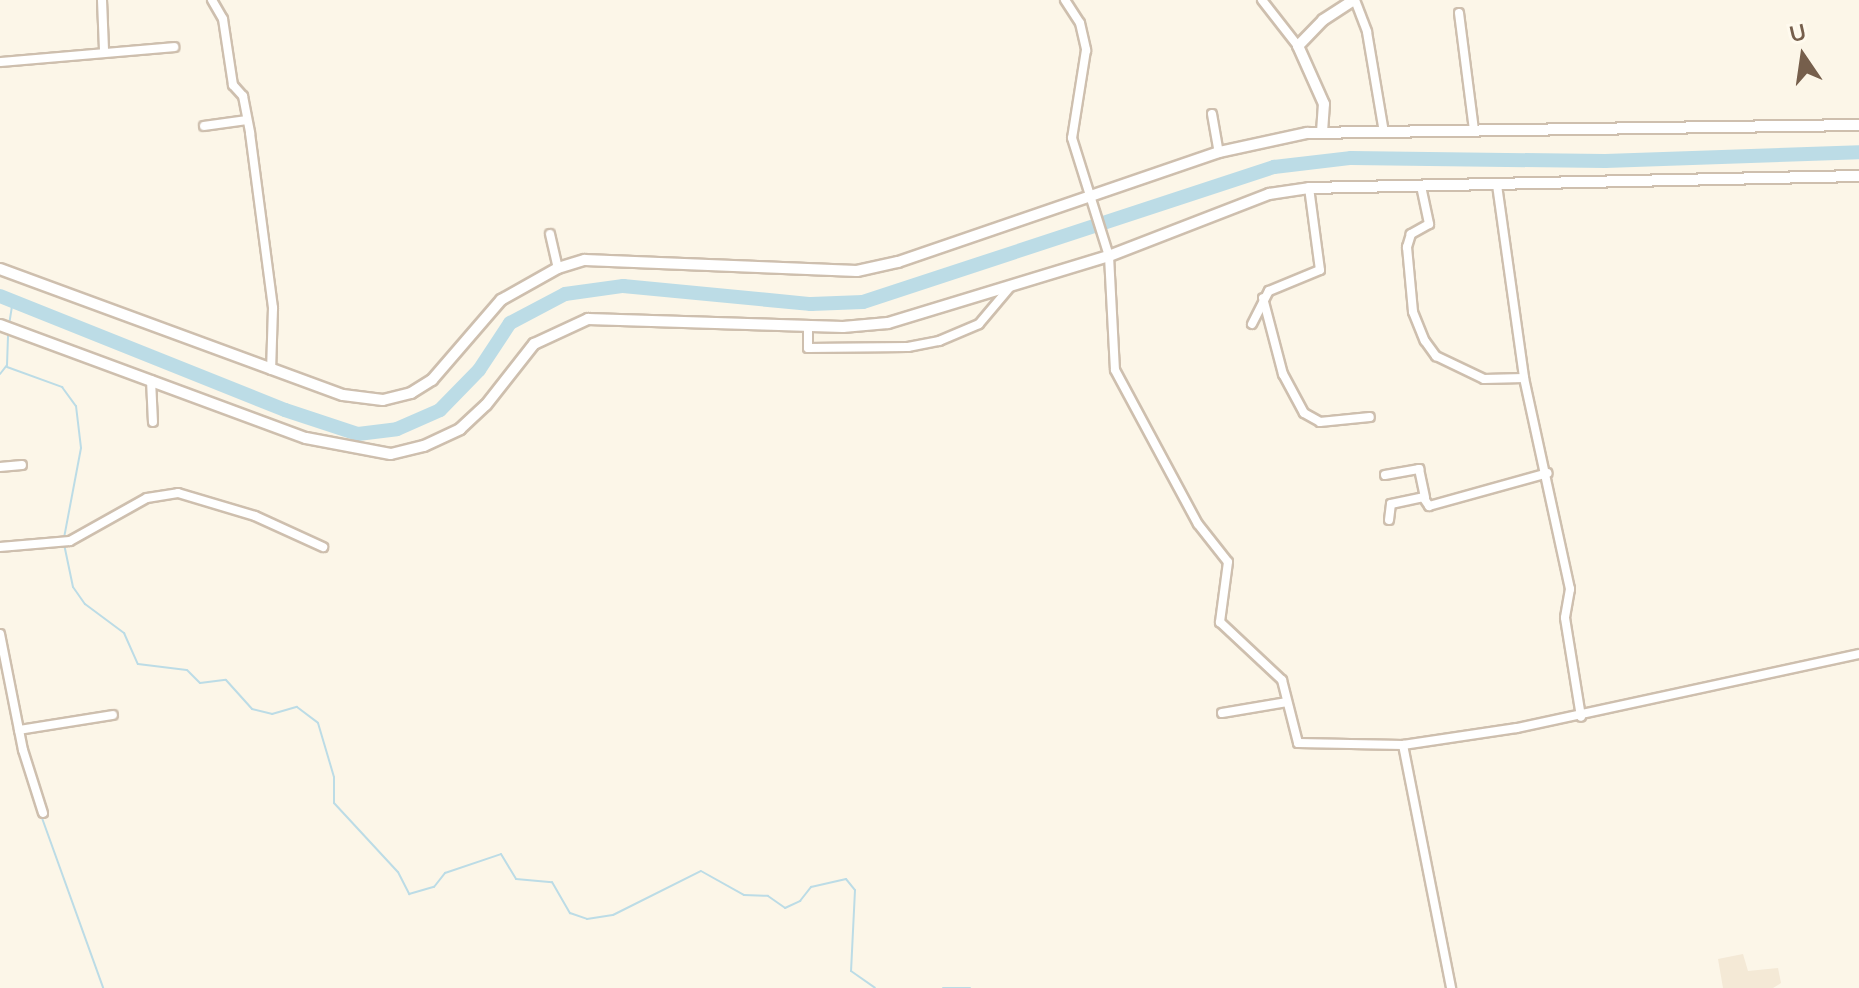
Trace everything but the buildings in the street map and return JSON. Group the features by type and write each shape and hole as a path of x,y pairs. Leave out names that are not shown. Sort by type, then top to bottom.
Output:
{"street":[{"path":"102,0 104,50"},
{"path":"212,0 223,19 233,85 243,96 247,120 273,308 271,370"},
{"path":"1065,0 1080,23 1086,50 1072,134 1107,251 1115,370 1198,524 1228,562 1220,622 1276,672 1298,743 1403,745 1581,717 1859,654"},
{"path":"1262,0 1298,46 1324,104 1322,132"},
{"path":"1298,46 1323,20 1354,0 1367,32 1384,132"},
{"path":"1459,13 1474,130"},
{"path":"0,62 104,50 174,47"},
{"path":"1212,114 1219,152"},
{"path":"204,126 247,120"},
{"path":"0,269 271,370 367,399 411,393 432,380 501,300 558,268 599,259 857,271 898,262 1219,152 1322,132 1859,125"},
{"path":"0,325 306,438 391,454 424,446 460,429 486,405 534,344 569,324 609,317 808,327 888,323 1011,286 1269,194 1309,188 1859,176"},
{"path":"1497,185 1524,378 1548,473 1570,589 1565,618 1581,717"},
{"path":"1421,186 1429,224 1411,234 1407,247 1413,312 1425,341 1436,356 1484,379 1524,378"},
{"path":"1252,324 1263,298 1283,281 1320,270 1309,188"},
{"path":"550,234 558,268"},
{"path":"808,327 808,348 908,347 939,341 979,324 1011,286"},
{"path":"1263,298 1283,374 1304,413 1320,422 1370,417"},
{"path":"151,380 153,422"},
{"path":"0,467 22,465"},
{"path":"1385,475 1418,469 1429,506 1548,473"},
{"path":"0,547 70,541 147,498 178,493 255,516 323,547"},
{"path":"1389,520 1389,505 1425,497"},
{"path":"0,634 19,730 43,813"},
{"path":"1222,713 1287,702"},
{"path":"19,730 113,715"},
{"path":"1403,745 1451,988"}],"shaded area":[{"path":"1743,954 1748,971 1778,968 1781,983 1773,988 1723,988 1718,959"}],"waterway":[{"path":"0,296 285,410 358,434 397,429 440,410 479,370 510,323 565,294 623,286 811,304 863,302 1274,167 1351,158 1605,161 1859,152"},
{"path":"9,325 13,301"},
{"path":"0,374 7,365 8,331"},
{"path":"7,367 62,387 76,406 81,448 64,538"},
{"path":"64,544 73,587 85,604 124,633 138,664 187,670 200,683 226,680 252,709 272,714 297,707 318,723 334,777 334,803 398,872 409,894 434,887 445,873 501,854 516,879 552,882 570,913 587,919 613,915 701,871 744,895 768,896 785,908 800,901 811,887 846,879 855,890 851,971 875,988"},
{"path":"9,702 14,723"},
{"path":"24,768 103,988"},
{"path":"943,988 970,988"}]}
